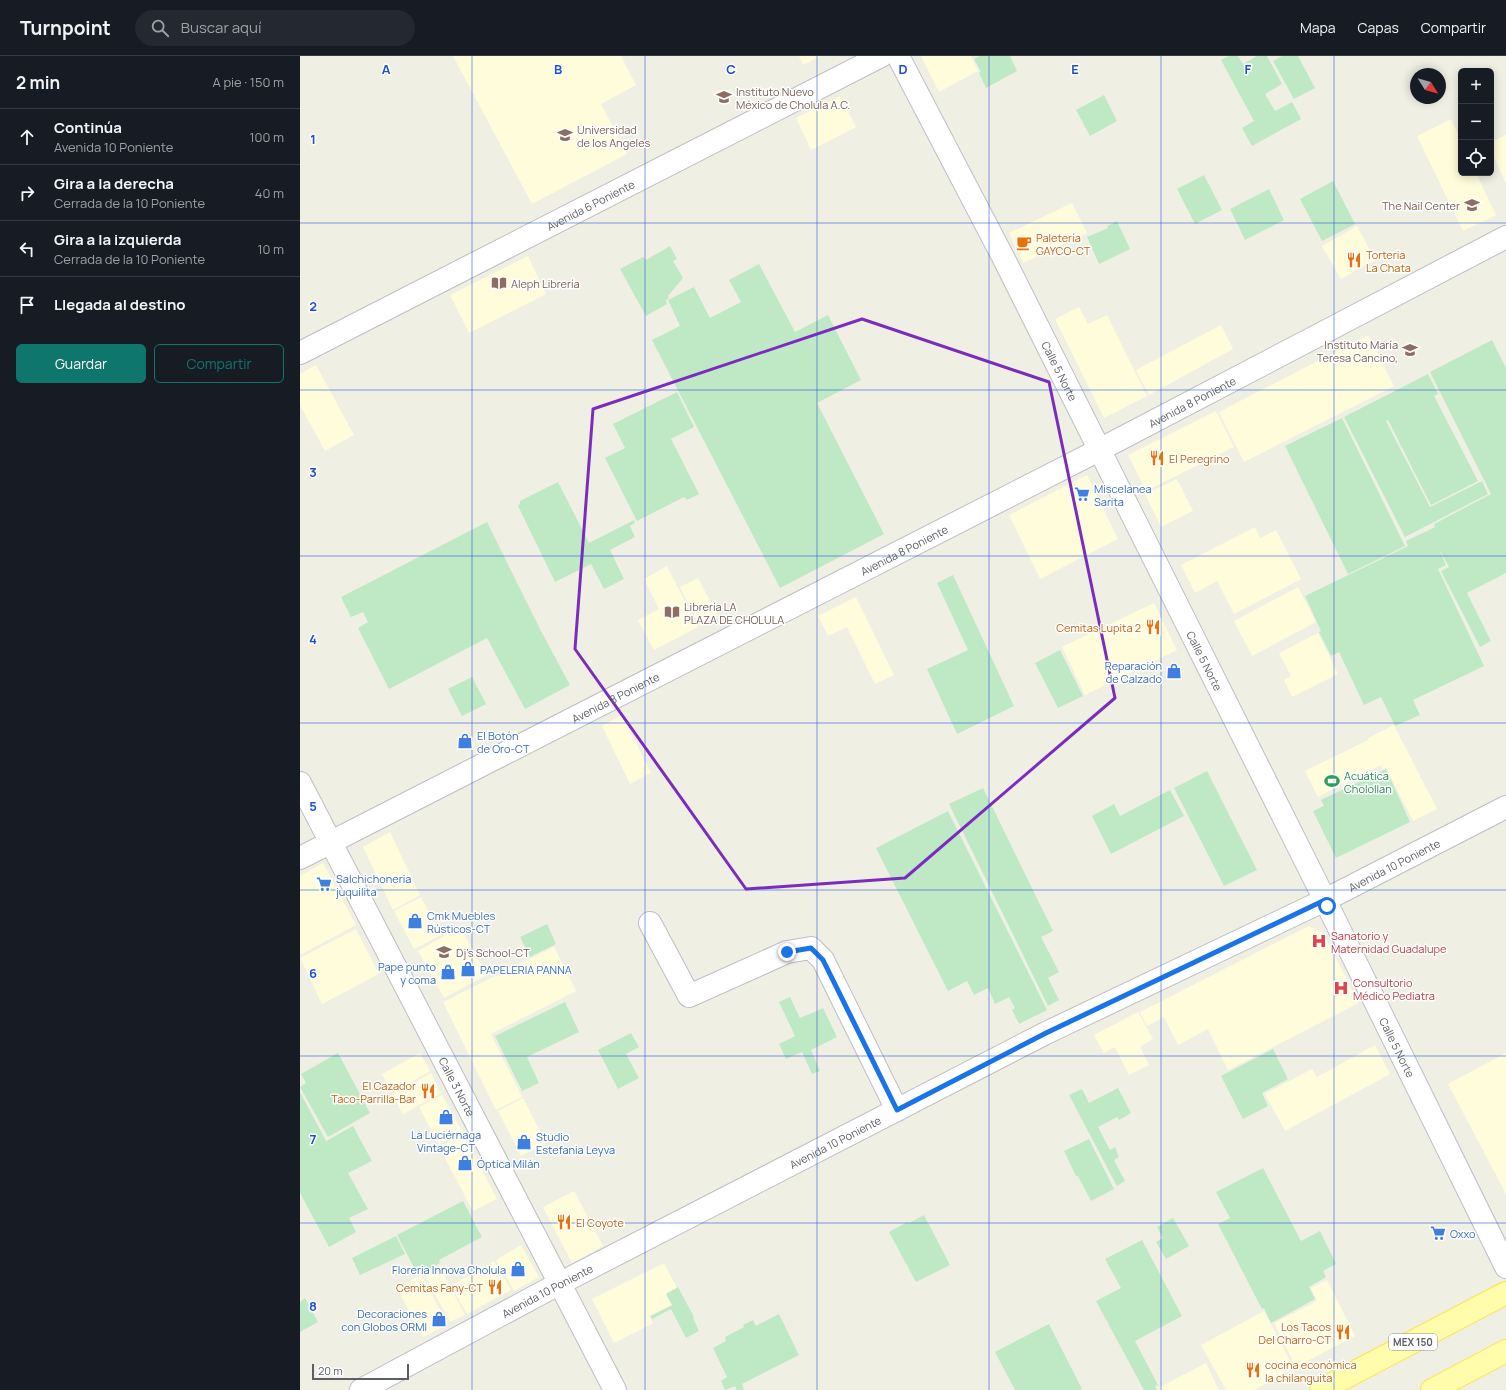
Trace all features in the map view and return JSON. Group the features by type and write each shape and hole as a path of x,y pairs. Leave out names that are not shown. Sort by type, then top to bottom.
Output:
{"main road":[{"name":"MEX 150","path":"1321,1390 1506,1293"},
{"path":"1432,1390 1506,1351"}],"street":[{"name":"Avenida 6 Poniente","path":"300,353 881,56"},
{"name":"Calle 5 Norte","path":"898,56 1003,257 1325,900 1506,1267"},
{"name":"Avenida 8 Poniente","path":"300,858 1099,450 1506,237"},
{"name":"Calle 3 Norte","path":"300,784 615,1390"},
{"name":"Avenida 10 Poniente","path":"361,1390 560,1284 1046,1033 1325,900 1506,807"},
{"path":"650,923 689,996 787,952 811,948 823,960 897,1110"}],"highlighted area":[{"path":"862,319 1049,382 1115,698 905,878 746,889 575,649 593,409"}],"shaded area":[{"path":"453,56 621,56 636,85 601,104 627,154 532,204"},
{"path":"799,56 821,56 803,65"},
{"path":"921,56 971,56 978,71 939,92"},
{"path":"840,96 856,127 811,150 796,118"},
{"path":"1451,119 1458,134 1458,176 1477,176 1496,215 1463,231 1417,136"},
{"path":"1506,135 1506,183 1494,157 1494,141"},
{"path":"1072,203 1087,233 1023,263 1009,233"},
{"path":"1357,226 1375,260 1341,279 1322,246"},
{"path":"528,256 546,294 469,333 450,295"},
{"path":"1079,307 1088,324 1107,315 1147,396 1104,418 1055,319"},
{"path":"1221,325 1233,349 1149,395 1136,370"},
{"path":"1368,335 1394,386 1244,462 1219,412"},
{"path":"316,365 354,435 325,451 300,405 300,374"},
{"path":"1216,411 1234,447 1146,491 1128,455"},
{"path":"1087,475 1118,539 1040,579 1009,515"},
{"path":"1177,479 1193,511 1161,527 1145,494"},
{"path":"1255,527 1260,538 1276,530 1301,579 1234,614 1217,581 1195,593 1181,565"},
{"path":"667,566 698,627 654,650 638,620 659,609 644,579"},
{"path":"698,578 718,616 700,626 680,587"},
{"path":"1298,587 1316,622 1252,656 1234,621"},
{"path":"856,597 894,675 875,684 847,627 828,636 818,616"},
{"path":"1154,603 1177,650 1085,695 1062,647"},
{"path":"1318,633 1338,674 1292,697 1284,680 1291,676 1279,653"},
{"path":"622,715 651,773 630,784 602,726"},
{"path":"1394,725 1437,809 1413,821 1386,768 1383,769 1381,765 1318,797 1305,771 1368,740 1368,738"},
{"path":"390,832 420,895 393,910 363,847"},
{"path":"323,863 356,925 300,955 300,876"},
{"path":"421,897 441,935 414,949 394,911"},
{"path":"1309,926 1323,933 1359,1003 1228,1070 1208,1029 1178,1045 1164,1017 1147,1026 1140,1012"},
{"path":"460,927 487,975 444,998 418,951"},
{"path":"356,929 379,974 322,1004 300,958"},
{"path":"554,947 576,991 491,1034 522,1097 496,1110 443,1002"},
{"path":"1138,1012 1153,1039 1140,1047 1149,1065 1129,1075 1115,1047 1104,1053 1094,1035"},
{"path":"1375,1045 1390,1074 1285,1131 1265,1094 1312,1069 1317,1077"},
{"path":"420,1053 430,1071 392,1093 382,1074"},
{"path":"1506,1053 1506,1194 1448,1084"},
{"path":"431,1073 441,1093 403,1114 392,1095"},
{"path":"442,1095 462,1131 439,1144 419,1107"},
{"path":"523,1098 546,1143 521,1156 498,1111"},
{"path":"463,1134 497,1199 473,1211 439,1147"},
{"path":"574,1191 603,1246 572,1263 543,1207"},
{"path":"521,1245 539,1277 514,1291 496,1260"},
{"path":"494,1261 511,1290 467,1314 451,1286"},
{"path":"664,1263 677,1288 666,1294 672,1305 649,1316 653,1323 614,1343 592,1299"},
{"path":"439,1266 465,1315 450,1322 424,1274"},
{"path":"421,1275 448,1324 423,1337 397,1288"},
{"path":"1327,1280 1355,1336 1296,1367 1274,1323 1317,1301 1311,1288"},
{"path":"1264,1311 1294,1368 1254,1390 1226,1390 1201,1345"},
{"path":"1206,1363 1219,1390 1161,1390 1160,1387"}],"green space":[{"path":"980,56 1010,56 1017,71 986,88 979,73 981,72 974,59"},
{"path":"1229,56 1238,56 1243,64 1257,56 1267,56 1282,84 1265,94 1275,111 1292,102 1301,119 1252,146 1242,128 1254,121 1221,60"},
{"path":"1282,56 1298,56 1315,88 1294,99 1273,61"},
{"path":"1104,95 1117,121 1090,136 1076,110"},
{"path":"1204,175 1222,210 1195,224 1177,189"},
{"path":"1333,181 1355,224 1322,241 1300,199"},
{"path":"1269,189 1284,220 1245,240 1230,209"},
{"path":"1117,221 1130,249 1099,264 1087,237 1108,228 1107,226"},
{"path":"670,246 677,259 673,261 683,278 668,296 669,298 666,300 667,304 646,316 620,269 643,257 646,260"},
{"path":"759,264 795,332 828,315 861,380 817,403 884,534 780,588 652,340 680,326 668,300 694,287 710,318 741,302 729,280"},
{"path":"1492,340 1506,368 1506,573 1467,593 1491,641 1480,647 1441,571 1449,567 1439,549 1446,565 1438,569 1484,666 1413,700 1420,715 1395,726 1381,697 1364,705 1339,652 1331,656 1319,632 1321,631 1305,596 1408,546 1406,541 1435,527 1434,524 1491,494 1430,372"},
{"path":"1428,374 1438,394 1434,396 1478,481 1431,505 1388,420 1425,401 1386,421 1430,507 1482,481 1488,494 1405,537 1344,417"},
{"path":"677,392 694,427 671,439 699,494 687,500 684,497 637,521 605,458 625,448 613,424"},
{"path":"1342,418 1405,546 1348,574 1285,446"},
{"path":"558,482 589,543 634,520 635,523 630,526 635,537 610,550 624,579 604,589 591,564 555,582 518,506 520,501"},
{"path":"487,522 541,631 570,685 525,709 487,638 389,689 358,628 368,622 363,612 351,617 341,597"},
{"path":"953,575 1014,706 957,734 927,669 968,650 937,583"},
{"path":"1060,650 1083,696 1058,708 1035,663"},
{"path":"472,677 486,704 462,716 448,689"},
{"path":"1386,769 1410,822 1336,858 1313,811 1324,806 1321,800"},
{"path":"1207,771 1257,870 1224,886 1174,788"},
{"path":"983,788 1053,931 1041,937 1059,972 1048,978 1059,1000 1048,1006 949,804"},
{"path":"1170,790 1184,816 1111,854 1092,816 1114,804 1120,816"},
{"path":"948,811 1047,1010 1019,1024 1012,1010 1015,1008 1009,997 995,1004 988,988 974,995 967,981 948,991 876,848"},
{"path":"547,924 556,944 530,957 520,937"},
{"path":"790,997 800,1018 823,1008 837,1037 811,1050 820,1071 812,1074 802,1052 786,1059 779,1044 795,1036 779,1002"},
{"path":"565,1002 579,1032 527,1057 539,1083 522,1091 495,1036"},
{"path":"631,1033 639,1047 626,1054 639,1078 618,1089 598,1050"},
{"path":"1273,1049 1288,1079 1262,1093 1268,1106 1243,1119 1221,1076"},
{"path":"338,1053 370,1113 328,1137 300,1087 306,1083 301,1074"},
{"path":"1118,1088 1131,1113 1119,1120 1117,1117 1098,1127 1110,1150 1115,1147 1119,1157 1114,1160 1125,1181 1117,1186 1069,1095 1082,1089 1089,1103"},
{"path":"300,1092 326,1141 353,1126 372,1161 348,1173 368,1209 349,1218 356,1232 329,1247 300,1193"},
{"path":"1089,1139 1114,1189 1091,1201 1078,1176 1076,1176 1064,1151"},
{"path":"1263,1168 1301,1241 1320,1231 1336,1264 1323,1271 1326,1277 1309,1287 1315,1299 1271,1323 1264,1308 1262,1309 1218,1224 1230,1218 1216,1192"},
{"path":"463,1201 482,1237 439,1260 440,1263 418,1275 397,1235"},
{"path":"924,1215 950,1265 916,1282 889,1232"},
{"path":"1173,1218 1189,1246 1166,1259 1156,1242 1163,1238 1157,1227"},
{"path":"396,1236 405,1254 360,1275 352,1258"},
{"path":"1142,1240 1182,1316 1135,1341 1158,1385 1155,1386 1157,1390 1144,1390 1096,1301 1121,1288 1105,1259"},
{"path":"678,1287 694,1317 693,1318 699,1331 686,1338 671,1309 652,1319 651,1316 672,1305 666,1294"},
{"path":"305,1298 318,1322 300,1332 300,1302"},
{"path":"779,1314 799,1355 742,1384 744,1390 737,1390 735,1386 725,1390 721,1381 727,1377 713,1348 726,1341 725,1337 744,1327 743,1325 753,1320 756,1326"},
{"path":"1049,1324 1082,1389 1015,1390 995,1352"}],"place":[{"name":"Instituto Nuevo México de Cholula A.C.","path":"724,97"},
{"name":"Universidad de los Angeles","path":"565,135"},
{"name":"The Nail Center","path":"1472,205"},
{"name":"Paletería GAYCO-CT","path":"1024,243"},
{"name":"Torteria La Chata","path":"1354,260"},
{"name":"Aleph Librería","path":"499,283"},
{"name":"Instituto María Teresa Cancino,","path":"1410,350"},
{"name":"El Peregrino","path":"1157,458"},
{"name":"Miscelanea Sarita","path":"1082,494"},
{"name":"Librería LA PLAZA DE CHOLULA","path":"672,612"},
{"name":"Cemitas Lupita 2","path":"1153,627"},
{"name":"Reparación de Calzado","path":"1174,671"},
{"name":"El Botón de Oro-CT","path":"465,741"},
{"name":"Acuática Cholollan","path":"1332,781"},
{"name":"Salchichoneria juquilita","path":"324,884"},
{"name":"Cmk Muebles Rústicos-CT","path":"415,921"},
{"name":"Sanatorio y Maternidad Guadalupe","path":"1319,941"},
{"name":"Dj's School-CT","path":"444,952"},
{"name":"PAPELERIA PANNA","path":"468,969"},
{"name":"Pape punto y coma","path":"448,972"},
{"name":"Consultorio Médico Pediatra","path":"1341,988"},
{"name":"El Cazador Taco-Parrilla-Bar","path":"428,1091"},
{"name":"La Luciérnaga Vintage-CT","path":"446,1117"},
{"name":"Studio Estefania Leyva","path":"524,1142"},
{"name":"Óptica Milán","path":"465,1163"},
{"name":"El Coyote","path":"564,1222"},
{"name":"Oxxo","path":"1438,1233"},
{"name":"Floreria Innova Cholula","path":"518,1269"},
{"name":"Cemitas Fany-CT","path":"495,1287"},
{"name":"Decoraciones con Globos ORMI","path":"439,1319"},
{"name":"Los Tacos Del Charro-CT","path":"1343,1332"},
{"name":"cocina económica la chilanguita","path":"1253,1370"}],"route":[{"path":"787,952 811,948 823,960 897,1110 1046,1033 1325,900 1327,906"}]}
